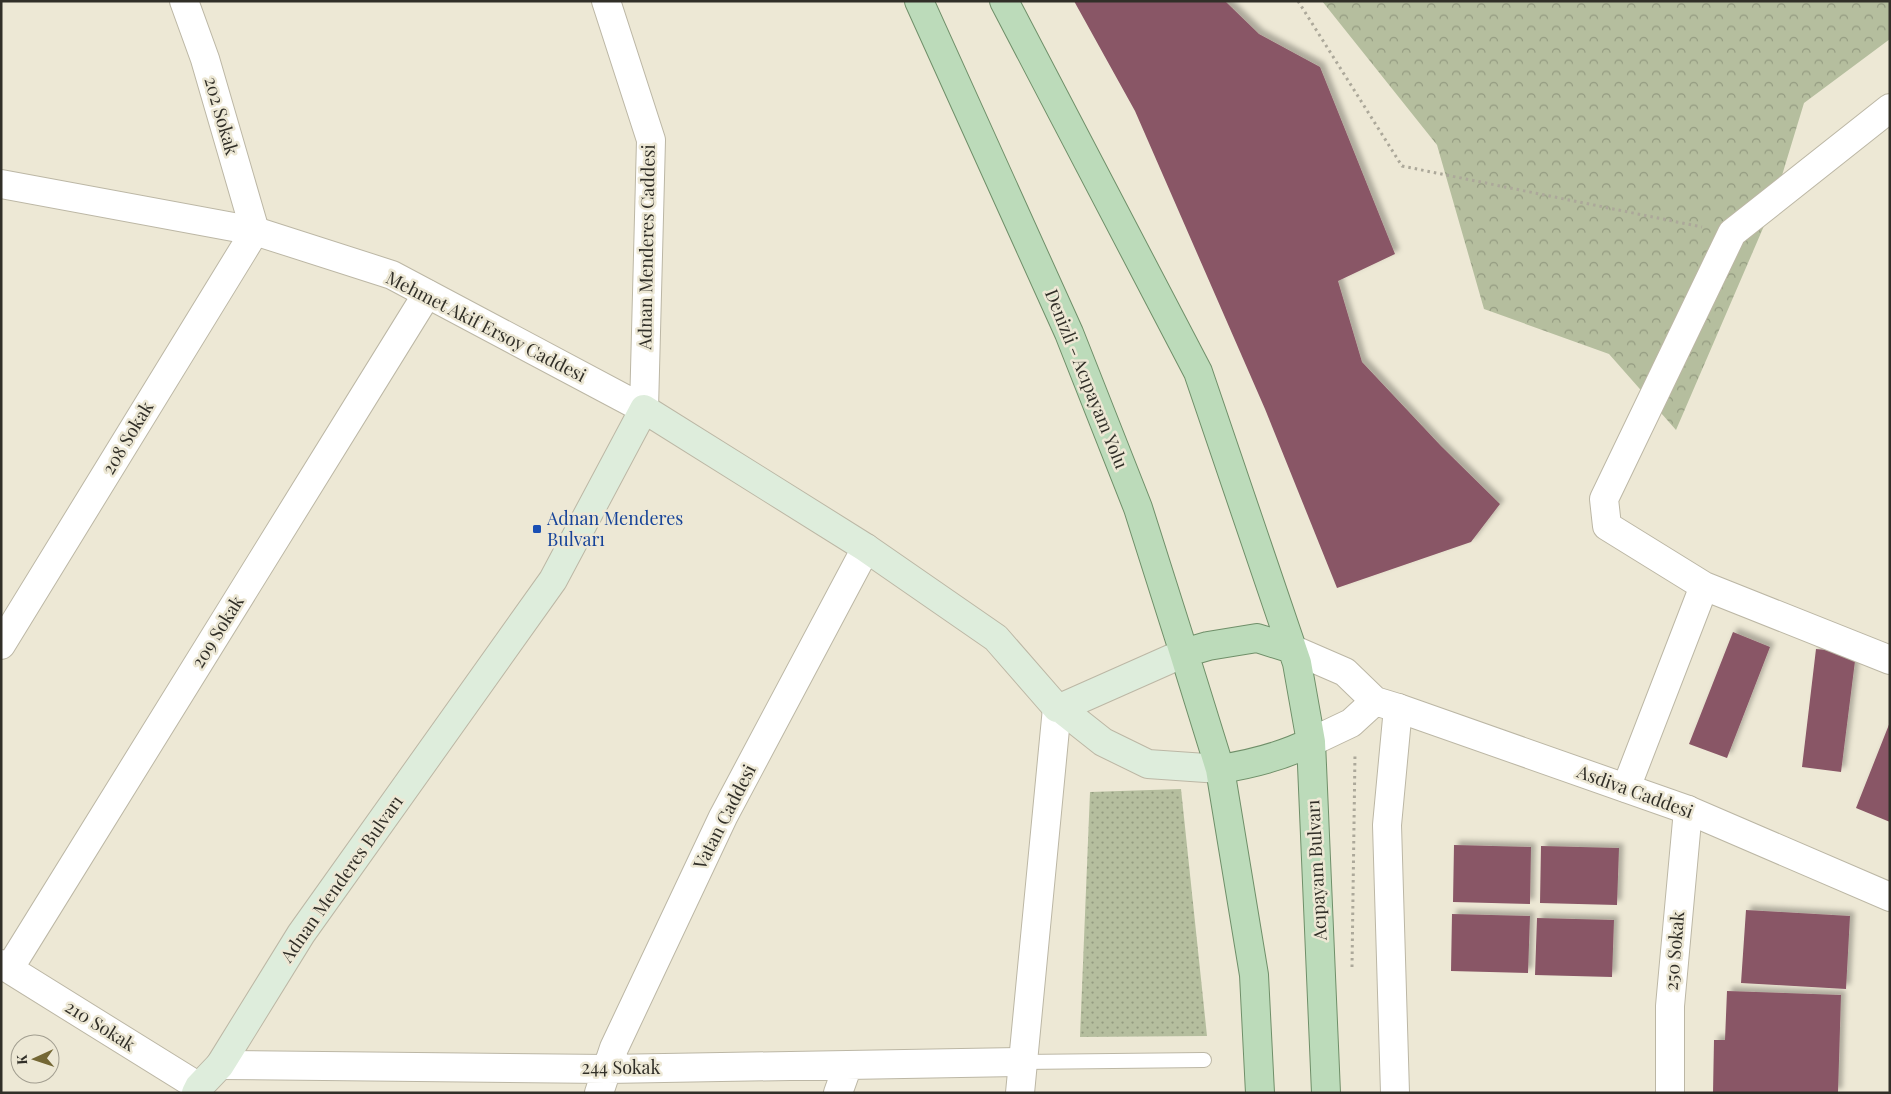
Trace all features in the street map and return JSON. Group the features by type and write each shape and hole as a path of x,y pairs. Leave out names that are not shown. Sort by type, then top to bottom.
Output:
{"main road":[{"name":"Denizli - Acıpayam Yolu","path":"919,1 1069,333 1138,508 1220,770"},
{"path":"1004,1 1198,372 1292,649"},
{"path":"644,409 866,548 996,638 1058,708 1103,742 1148,764 1220,770 1261,762 1288,754 1311,742"},
{"name":"Adnan Menderes Bulvarı","path":"197,1090 220,1065 300,934 553,580 644,409"},
{"path":"1058,708 1184,653 1208,646 1257,638 1292,649"},
{"name":"Acıpayam Bulvarı","path":"1292,649 1297,663 1311,742 1326,1093"},
{"path":"1220,770 1254,975 1260,1093"}],"street":[{"name":"202 Sokak","path":"184,1 205,59 255,231"},
{"name":"Adnan Menderes Caddesi","path":"606,1 651,140 644,409"},
{"path":"1890,108 1732,233 1604,499 1607,526 1704,586 1890,660"},
{"name":"Mehmet Akif Ersoy Caddesi","path":"1,184 255,231 392,276 644,409"},
{"name":"208 Sokak","path":"1,645 255,231"},
{"name":"209 Sokak","path":"5,967 427,294"},
{"name":"Vatan Caddesi","path":"603,1081 614,1048 723,816 866,548"},
{"path":"1626,788 1704,586"},
{"name":"Asdiva Caddesi","path":"1292,649 1345,672 1387,704 1688,810 1890,897"},
{"path":"1311,742 1387,704 1387,825 1394,1093"},
{"path":"1020,1093 1058,708"},
{"name":"250 Sokak","path":"1670,1093 1670,1006 1688,810"},
{"name":"210 Sokak","path":"5,967 197,1090"},
{"name":"244 Sokak","path":"220,1065 603,1081 848,1065 1022,1062"},
{"path":"838,1093 848,1065"}],"lane":[{"path":"1022,1062 1204,1060"}],"path":[{"path":"1298,1 1402,166 1732,233"},
{"path":"1352,723 1356,754 1352,974"}],"green space":[{"path":"1322,1 1890,1 1890,39 1804,103 1773,205 1676,430 1609,354 1484,309 1437,145"},
{"path":"1181,789 1207,1036 1080,1037 1090,792"}],"building":[{"path":"1074,1 1225,1 1259,34 1320,67 1395,254 1338,281 1362,362 1441,446 1500,504 1471,542 1337,588 1265,409 1135,111"},
{"path":"1733,632 1770,647 1727,758 1689,744"},
{"path":"1816,649 1856,653 1841,772 1802,767"},
{"path":"1890,722 1890,822 1856,808"},
{"path":"1454,845 1531,847 1530,904 1453,902"},
{"path":"1541,846 1619,848 1617,905 1540,903"},
{"path":"1746,910 1850,916 1846,989 1741,983"},
{"path":"1452,914 1530,916 1528,973 1451,971"},
{"path":"1537,918 1614,920 1612,977 1535,975"},
{"path":"1727,991 1841,995 1838,1093 1713,1093 1714,1040 1725,1040"}],"place":[{"name":"Adnan Menderes Bulvarı","path":"537,529"}]}
